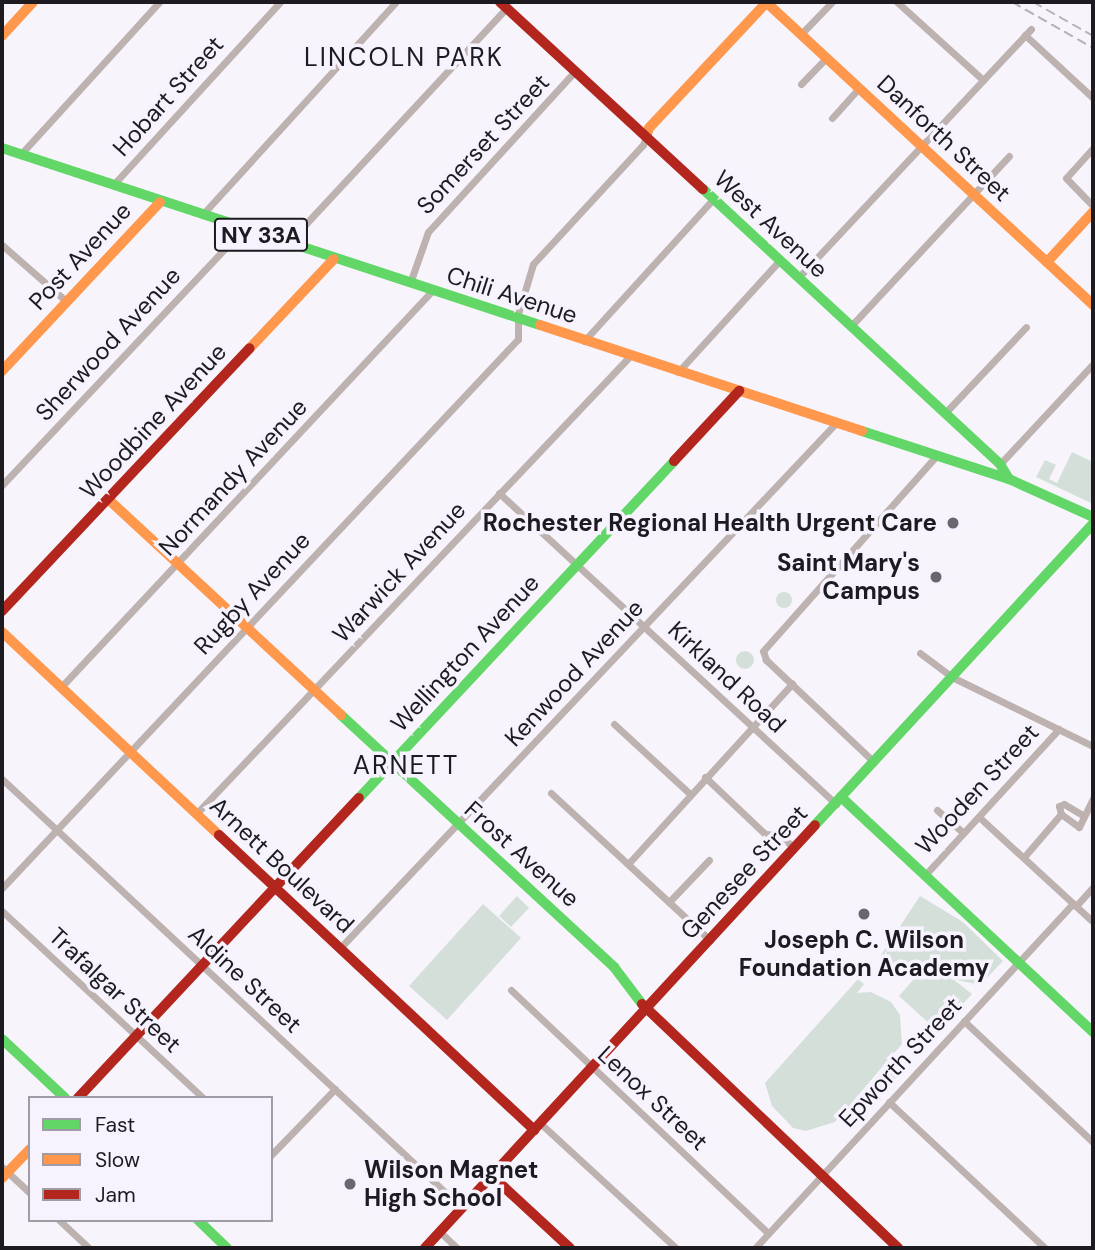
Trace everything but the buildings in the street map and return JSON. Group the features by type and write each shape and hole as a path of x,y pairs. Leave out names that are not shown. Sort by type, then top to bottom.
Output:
{"street":[{"path":"2,36 31,2"},
{"path":"20,155 159,2"},
{"name":"Hobart Street","path":"113,186 280,2"},
{"path":"201,215 396,2"},
{"path":"646,137 649,128 767,2"},
{"name":"Danforth Street","path":"767,2 1093,305"},
{"path":"801,34 832,2"},
{"path":"897,2 983,80"},
{"path":"287,244 503,5"},
{"name":"West Avenue","path":"503,5 1000,464 1009,480"},
{"path":"798,278 1028,32 1093,98"},
{"path":"801,84 826,58"},
{"name":"Somerset Street","path":"410,284 428,232 575,71"},
{"path":"832,118 859,88"},
{"name":"Rugby Avenue","path":"2,888 518,338 533,264 643,145 646,137"},
{"name":"Chili Avenue","path":"2,148 334,260 1009,480 1093,517"},
{"path":"1093,148 1066,178 1093,206"},
{"path":"851,326 1009,156"},
{"path":"584,341 713,199"},
{"name":"Post Avenue","path":"2,371 160,202"},
{"path":"1047,262 1093,212"},
{"name":"Sherwood Avenue","path":"2,485 243,229"},
{"path":"2,245 67,302"},
{"name":"Woodbine Avenue","path":"2,611 334,260"},
{"path":"678,372 779,261"},
{"name":"Normandy Avenue","path":"61,687 432,291"},
{"path":"945,413 1026,327"},
{"name":"Warwick Avenue","path":"196,814 630,356"},
{"path":"1000,464 1093,364"},
{"name":"Wellington Avenue","path":"80,1096 739,391"},
{"name":"Kenwood Avenue","path":"340,948 836,423"},
{"path":"874,762 762,653 936,456"},
{"name":"Kirkland Road","path":"499,493 753,727 838,801"},
{"name":"Frost Avenue","path":"108,499 391,764 614,967 645,1010 898,1248"},
{"name":"Genesee Street","path":"425,1248 1093,524"},
{"name":"Arnett Boulevard","path":"2,632 340,948 537,1127 676,1248"},
{"path":"920,653 952,677 1093,746"},
{"path":"628,864 792,684"},
{"path":"614,724 690,794"},
{"name":"Wooden Street","path":"925,875 1059,729"},
{"path":"705,778 765,834 778,835 795,848"},
{"name":"Aldine Street","path":"2,779 462,1208"},
{"path":"551,793 709,940"},
{"path":"1084,817 1064,804 1059,806 1061,814 1077,828 1084,817 1093,798"},
{"path":"838,801 925,875 1093,1031"},
{"path":"937,810 963,834"},
{"path":"1024,857 1061,814"},
{"path":"979,817 1093,922"},
{"path":"669,902 709,860"},
{"name":"Epworth Street","path":"755,1248 1018,962 1093,887"},
{"name":"Trafalgar Street","path":"2,911 201,1096"},
{"name":"Lenox Street","path":"511,990 768,1233"},
{"path":"964,1021 1093,1142"},
{"path":"2,1039 63,1096"},
{"path":"273,1153 335,1089"},
{"path":"889,1102 1045,1248"},
{"path":"28,1151 4,1172 28,1191"},
{"path":"492,1176 570,1248"},
{"path":"61,1222 89,1248"},
{"path":"205,1223 227,1248"},
{"path":"440,1232 457,1248"}],"shaded area":[{"path":"1072,452 1093,462 1093,504 1036,477 1045,460 1056,465 1049,479 1057,483"},
{"path":"784,592 792,600 784,608 776,600"},
{"path":"745,651 751,654 754,660 751,666 745,669 739,666 736,660 739,654"},
{"path":"517,896 529,908 511,927 499,916"},
{"path":"920,896 963,922 1003,961 980,985 953,979 972,994 946,1022 932,1026 899,996 914,979 927,973 896,965 881,955"},
{"path":"483,904 521,938 447,1020 409,986"},
{"path":"858,979 864,984 857,993 871,992 891,1002 900,1015 902,1044 835,1122 806,1131 793,1128 772,1106 765,1083"},
{"path":"901,1052 911,1061 879,1096 869,1087"}],"railway":[{"path":"1012,2 1093,48"},
{"path":"1033,2 1093,36"}],"traffic: fast":[{"path":"2,148 540,325"},
{"path":"703,189 1000,464 1009,479"},
{"path":"862,431 1009,479 1093,517"},
{"path":"359,798 674,461"},
{"path":"815,825 1093,524"},
{"path":"341,715 614,967 642,1004"},
{"path":"841,797 1093,1032"},
{"path":"2,1039 63,1096"},
{"path":"200,1222 227,1248"}],"traffic: slow":[{"path":"2,36 33,2"},
{"path":"766,2 1093,305"},
{"path":"646,137 649,128 767,2"},
{"path":"2,371 160,202"},
{"path":"1047,262 1093,212"},
{"path":"250,348 334,259"},
{"path":"540,325 862,431"},
{"path":"108,499 341,715"},
{"path":"2,632 219,835"},
{"path":"2,1178 28,1151"}],"traffic: jam":[{"path":"500,2 703,189"},
{"path":"2,611 250,348"},
{"path":"674,461 739,391"},
{"path":"80,1096 359,798"},
{"path":"425,1248 815,825"},
{"path":"219,835 534,1130"},
{"path":"642,1004 898,1248"},
{"path":"492,1176 570,1248"}],"place":[{"name":"Rochester Regional Health Urgent Care","path":"953,523"},
{"name":"Saint Mary's Campus","path":"936,577"},
{"name":"Joseph C. Wilson Foundation Academy","path":"864,914"},
{"name":"Wilson Magnet High School","path":"350,1184"}],"district":[{"name":"LINCOLN PARK","path":"404,58"},
{"name":"ARNETT","path":"406,766"}]}
